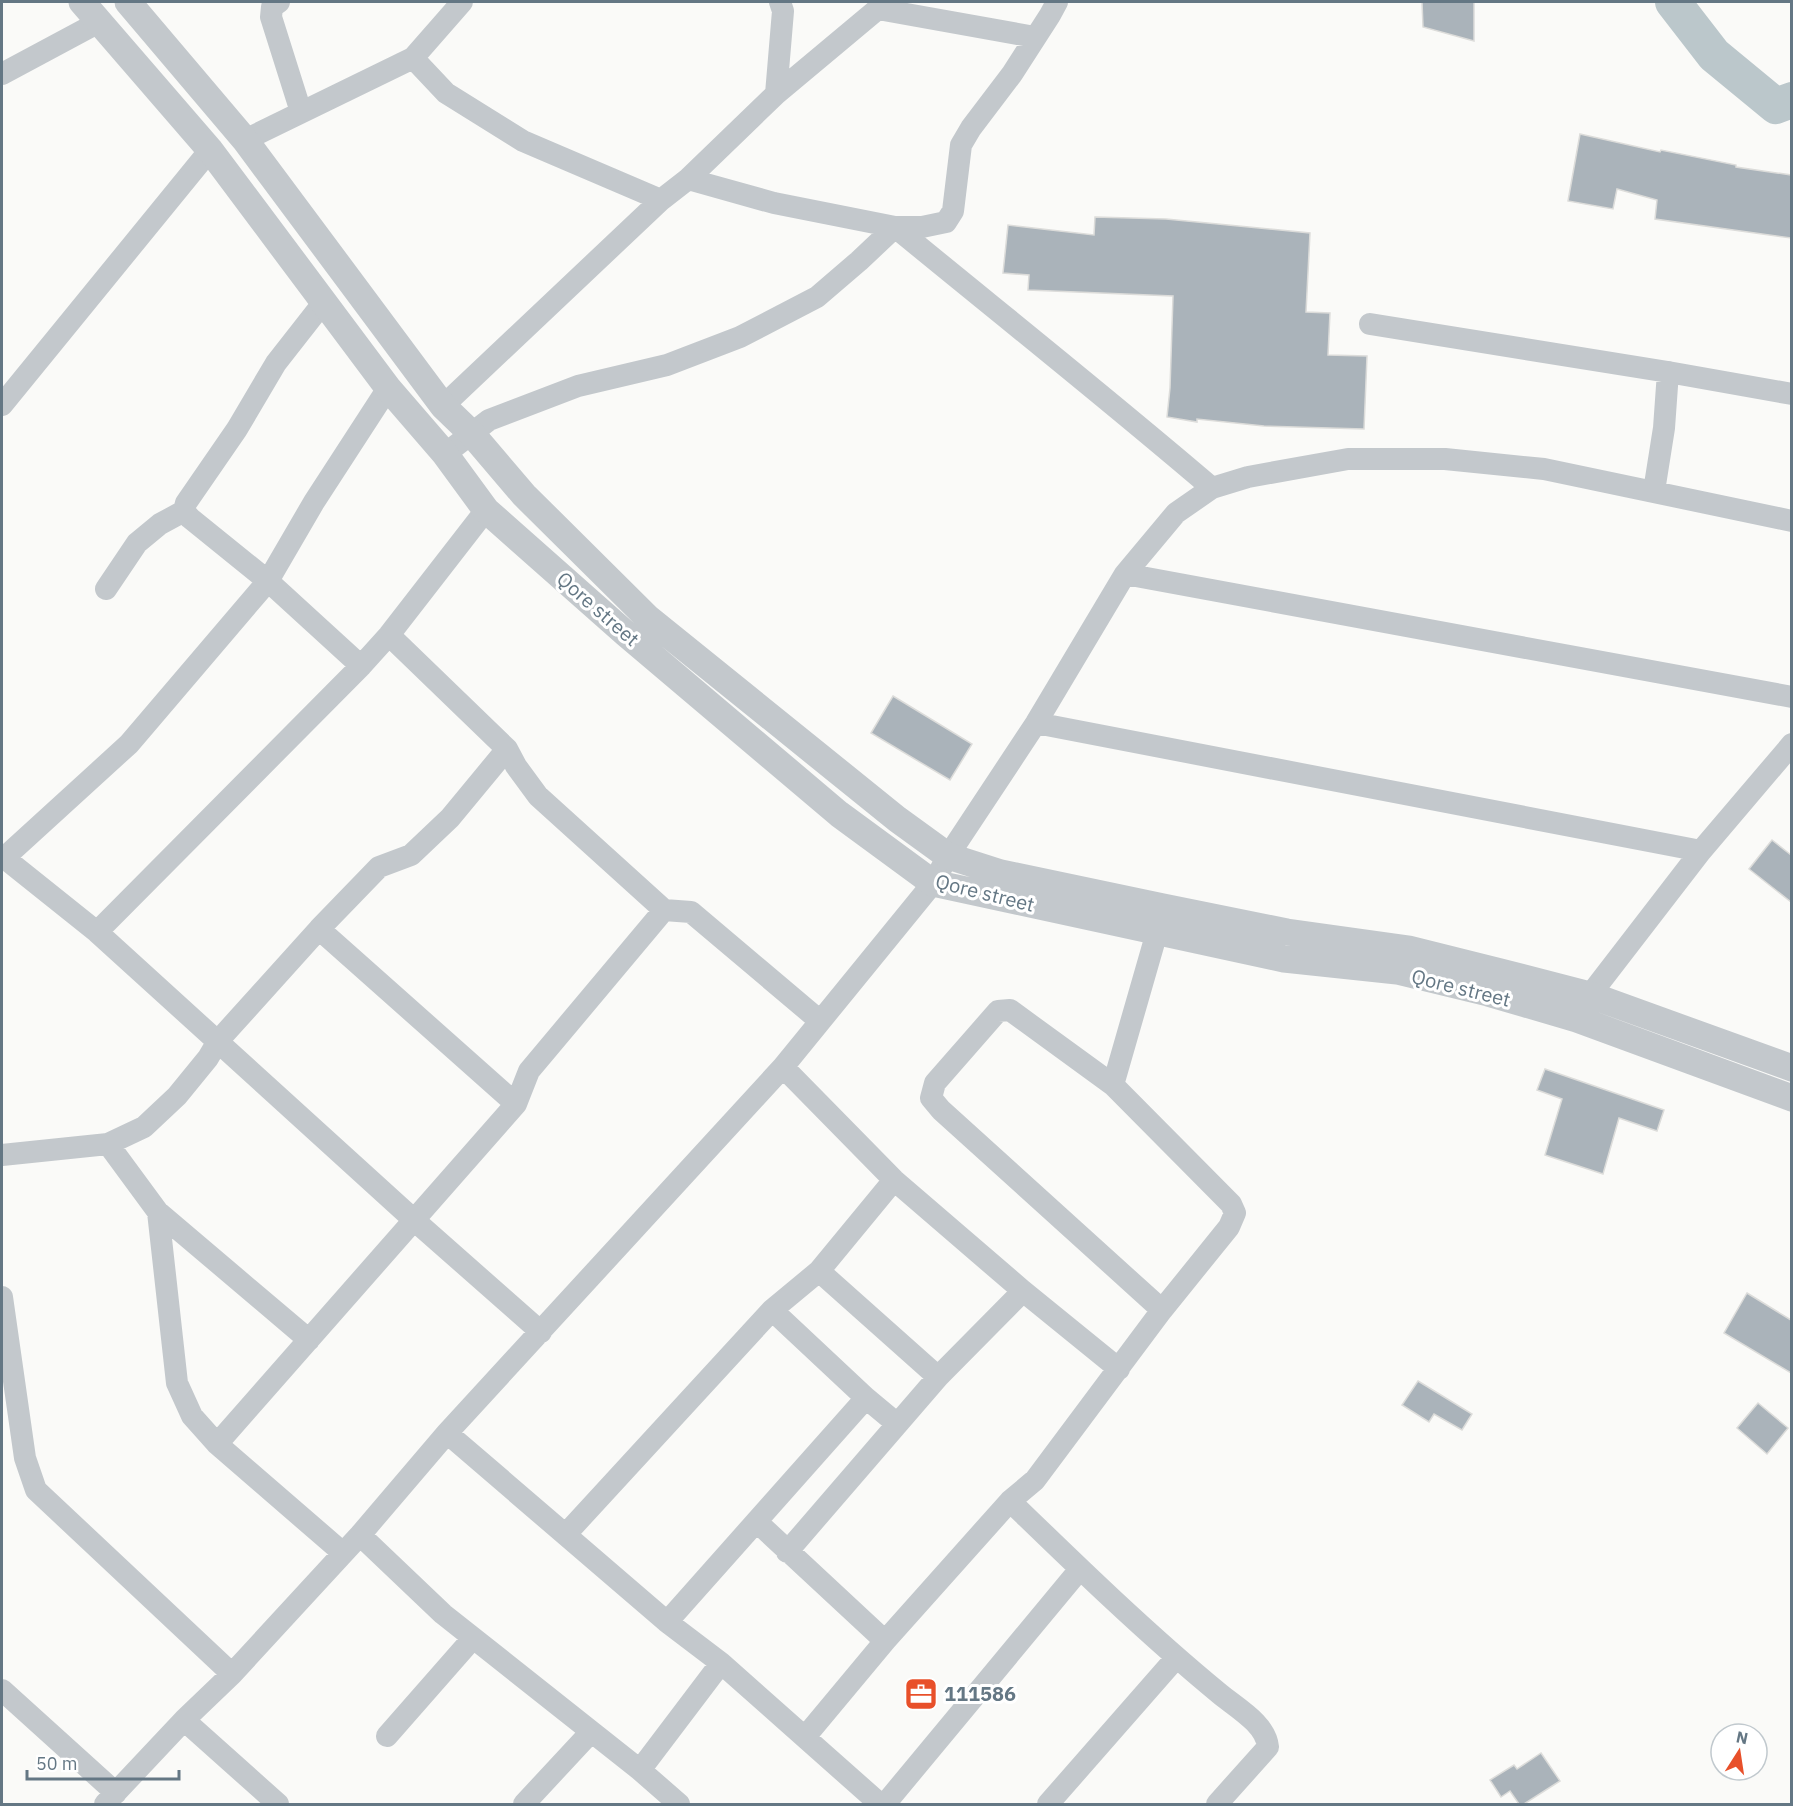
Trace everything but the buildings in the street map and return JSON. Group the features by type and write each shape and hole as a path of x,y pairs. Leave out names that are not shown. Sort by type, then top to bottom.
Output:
{"street":[{"name":"Qore street","path":"82,2 210,150 388,388 445,454 486,510 625,633 839,814 933,883 1284,959 1397,972 1488,993 1577,1019 1791,1098"},
{"name":"Qore street","path":"128,2 245,141 443,406 472,434 524,495 648,618 897,819 948,856 1001,873 1186,912 1287,932 1409,949 1590,995 1791,1068"},
{"path":"279,2 272,7 271,17 301,112"},
{"path":"245,141 413,58 462,2"},
{"path":"776,94 783,11 780,2"},
{"path":"688,179 774,203 895,227 946,222 952,211 961,145 1012,74 1057,2"},
{"path":"443,406 662,200 688,179 776,94 882,5 1035,37"},
{"path":"2,74 99,22"},
{"path":"413,58 446,93 523,141 662,200"},
{"path":"2,405 210,150"},
{"path":"445,454 489,420 578,386 667,365 740,337 817,297 895,227"},
{"path":"895,227 1039,346 1116,406 1212,488"},
{"path":"106,589 137,543 160,524 184,511 186,503 237,429 276,363 323,303"},
{"path":"1370,324 1791,394"},
{"path":"362,354 387,333"},
{"path":"1654,491 1664,428 1668,372"},
{"path":"388,388 314,502 268,581 129,744 3,857 97,932 541,1332"},
{"path":"2,1690 111,1799 184,1720 232,1674 360,1535 447,1433 783,1067 933,883 948,856 1036,723 1125,574 1176,513 1212,488 1248,477 1348,459 1434,459 1544,469 1791,521"},
{"path":"97,932 361,666 389,634 486,510"},
{"path":"184,511 189,518 268,581 361,666"},
{"path":"1125,574 1791,697"},
{"path":"389,634 507,749 516,766 538,796 664,910 692,912 820,1021"},
{"path":"1036,723 1701,851"},
{"path":"1590,995 1701,851 1791,744"},
{"path":"2,1155 108,1143 144,1127 177,1096 208,1058 218,1041 319,928 379,867 411,855 450,818 507,749"},
{"path":"217,1444 516,1104 529,1071 664,910"},
{"path":"319,928 516,1104"},
{"path":"1113,1085 1157,932"},
{"path":"805,1737 885,1641 1010,1501 1035,1480 1162,1310 1229,1227 1235,1213 1232,1204 1113,1085 1010,1010 998,1011 935,1083 931,1098 941,1110 1162,1310"},
{"path":"783,1067 894,1180 1119,1369"},
{"path":"108,1143 158,1212 309,1340"},
{"path":"566,1534 772,1310 819,1271 894,1180"},
{"path":"158,1212 177,1383 192,1416 217,1444 342,1553"},
{"path":"819,1271 938,1377"},
{"path":"788,1552 896,1423 1023,1290"},
{"path":"2,1297 25,1458 36,1490 232,1674"},
{"path":"772,1310 896,1423"},
{"path":"667,1622 866,1398"},
{"path":"447,1433 667,1622 721,1664 880,1804"},
{"path":"1010,1501 1176,1658 1256,1724 1267,1738 1268,1747 1217,1804"},
{"path":"757,1522 885,1641"},
{"path":"360,1535 443,1614 640,1770 679,1804"},
{"path":"885,1804 1080,1569"},
{"path":"387,1736 473,1638"},
{"path":"1047,1804 1176,1658"},
{"path":"640,1770 721,1664"},
{"path":"184,1720 278,1804"},
{"path":"524,1804 590,1732"}],"waterway":[{"path":"1673,2 1714,55 1776,106 1792,100"}],"place":[{"name":"111586","path":"921,1694"}]}
